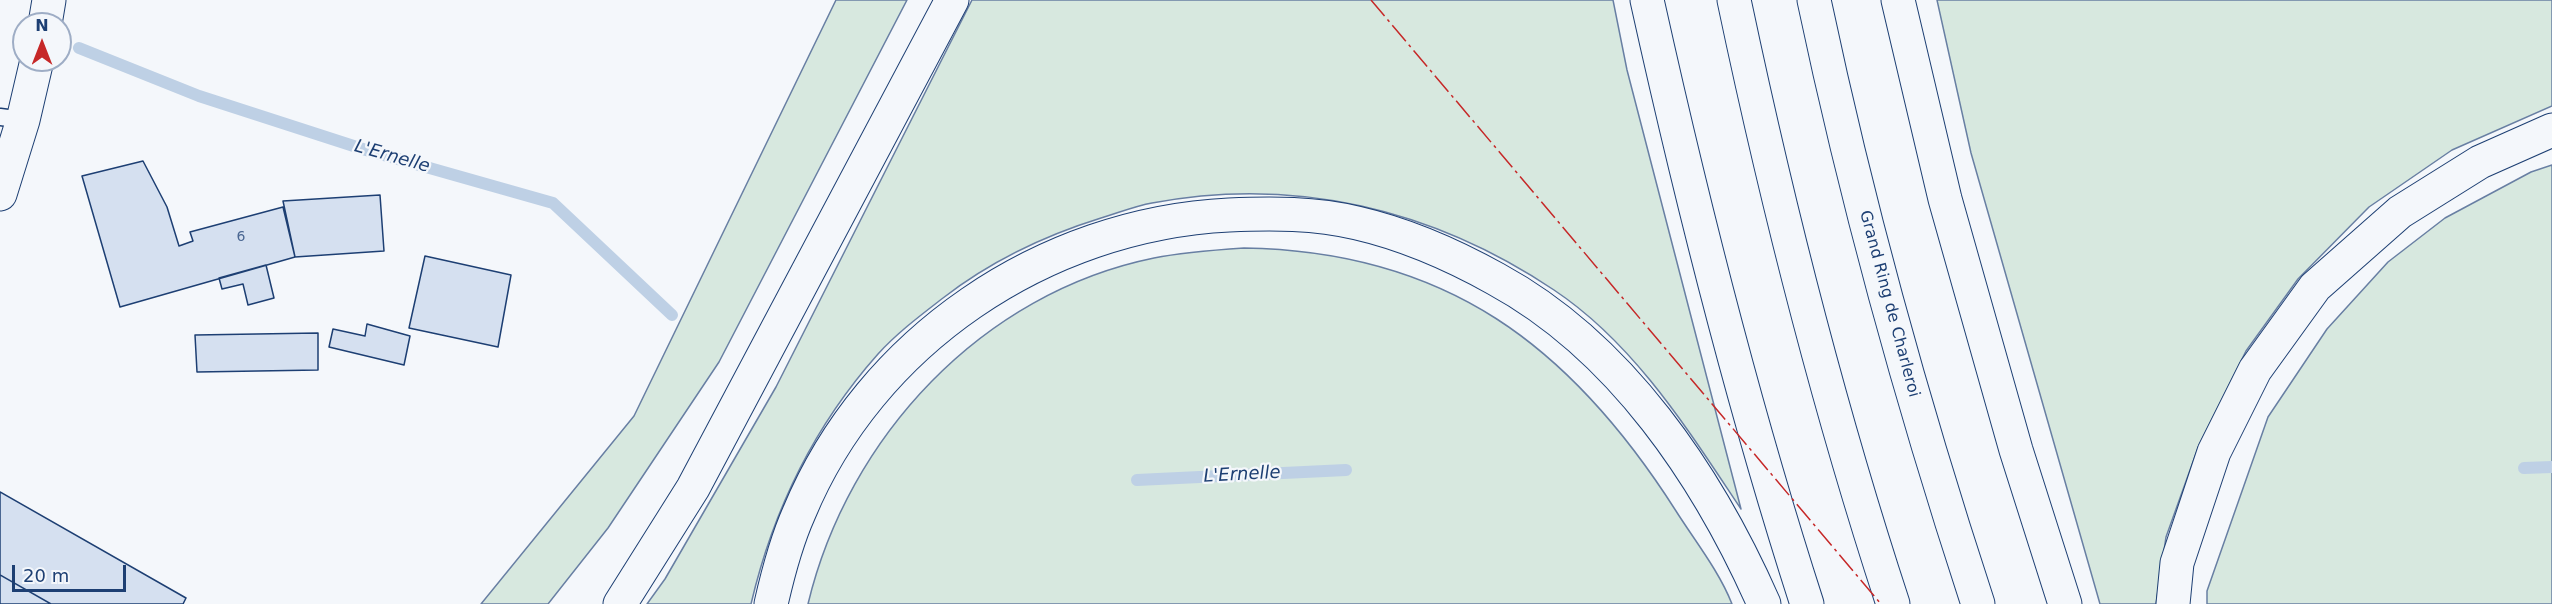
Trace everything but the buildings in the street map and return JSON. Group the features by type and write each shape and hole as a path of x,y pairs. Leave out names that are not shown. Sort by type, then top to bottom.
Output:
{"main road":[{"path":"620,604 693,488 952,0"},
{"path":"1647,0 1672,110 1767,481 1807,604"},
{"path":"1734,0 1757,108 1846,459 1893,604"},
{"name":"Grand Ring de Charleroi","path":"1814,0 1831,80 1927,449 1978,604"},
{"path":"1898,0 1945,198 2016,450 2065,604"},
{"path":"0,194 12,118 32,72"},
{"path":"2173,604 2177,563 2214,452 2255,370 2315,287 2400,212 2480,162 2552,130"},
{"path":"771,604 780,565 799,512 827,457 875,389 914,348 959,310 1032,267 1107,235 1164,221 1266,213 1306,215 1356,222 1395,234 1444,253 1498,279 1554,317 1606,362 1674,446 1718,512 1764,604"}],"shaded area":[{"path":"836,0 907,0 719,362 608,528 548,604 481,604 634,416"},
{"path":"972,0 1613,0 1627,70 1741,509 1680,419 1635,362 1583,312 1554,290 1508,262 1460,238 1411,220 1361,206 1310,197 1258,194 1205,196 1146,204 1080,225 1038,241 961,284 885,346 834,410 815,440 784,503 771,535 751,604 647,604 665,579 776,387"},
{"path":"1937,0 2552,0 2552,106 2452,150 2369,207 2298,279 2246,351 2199,445 2166,537 2156,604 2100,604 1971,153"},
{"path":"2552,165 2552,604 2207,604 2207,591 2268,417 2327,329 2388,262 2445,218 2531,172"},
{"path":"1244,248 1316,253 1382,267 1442,289 1496,319 1546,356 1593,401 1636,452 1706,556 1732,604 808,604 827,543 855,484 890,430 931,382 979,339 1033,303 1091,276 1154,258"}],"waterway":[{"name":"L'Ernelle","path":"79,48 199,96 366,150 553,203 672,315"},
{"name":"L'Ernelle","path":"2524,468 2552,467"},
{"name":"L'Ernelle","path":"1137,480 1346,470"}],"power":[{"path":"1371,0 1881,604"}]}
